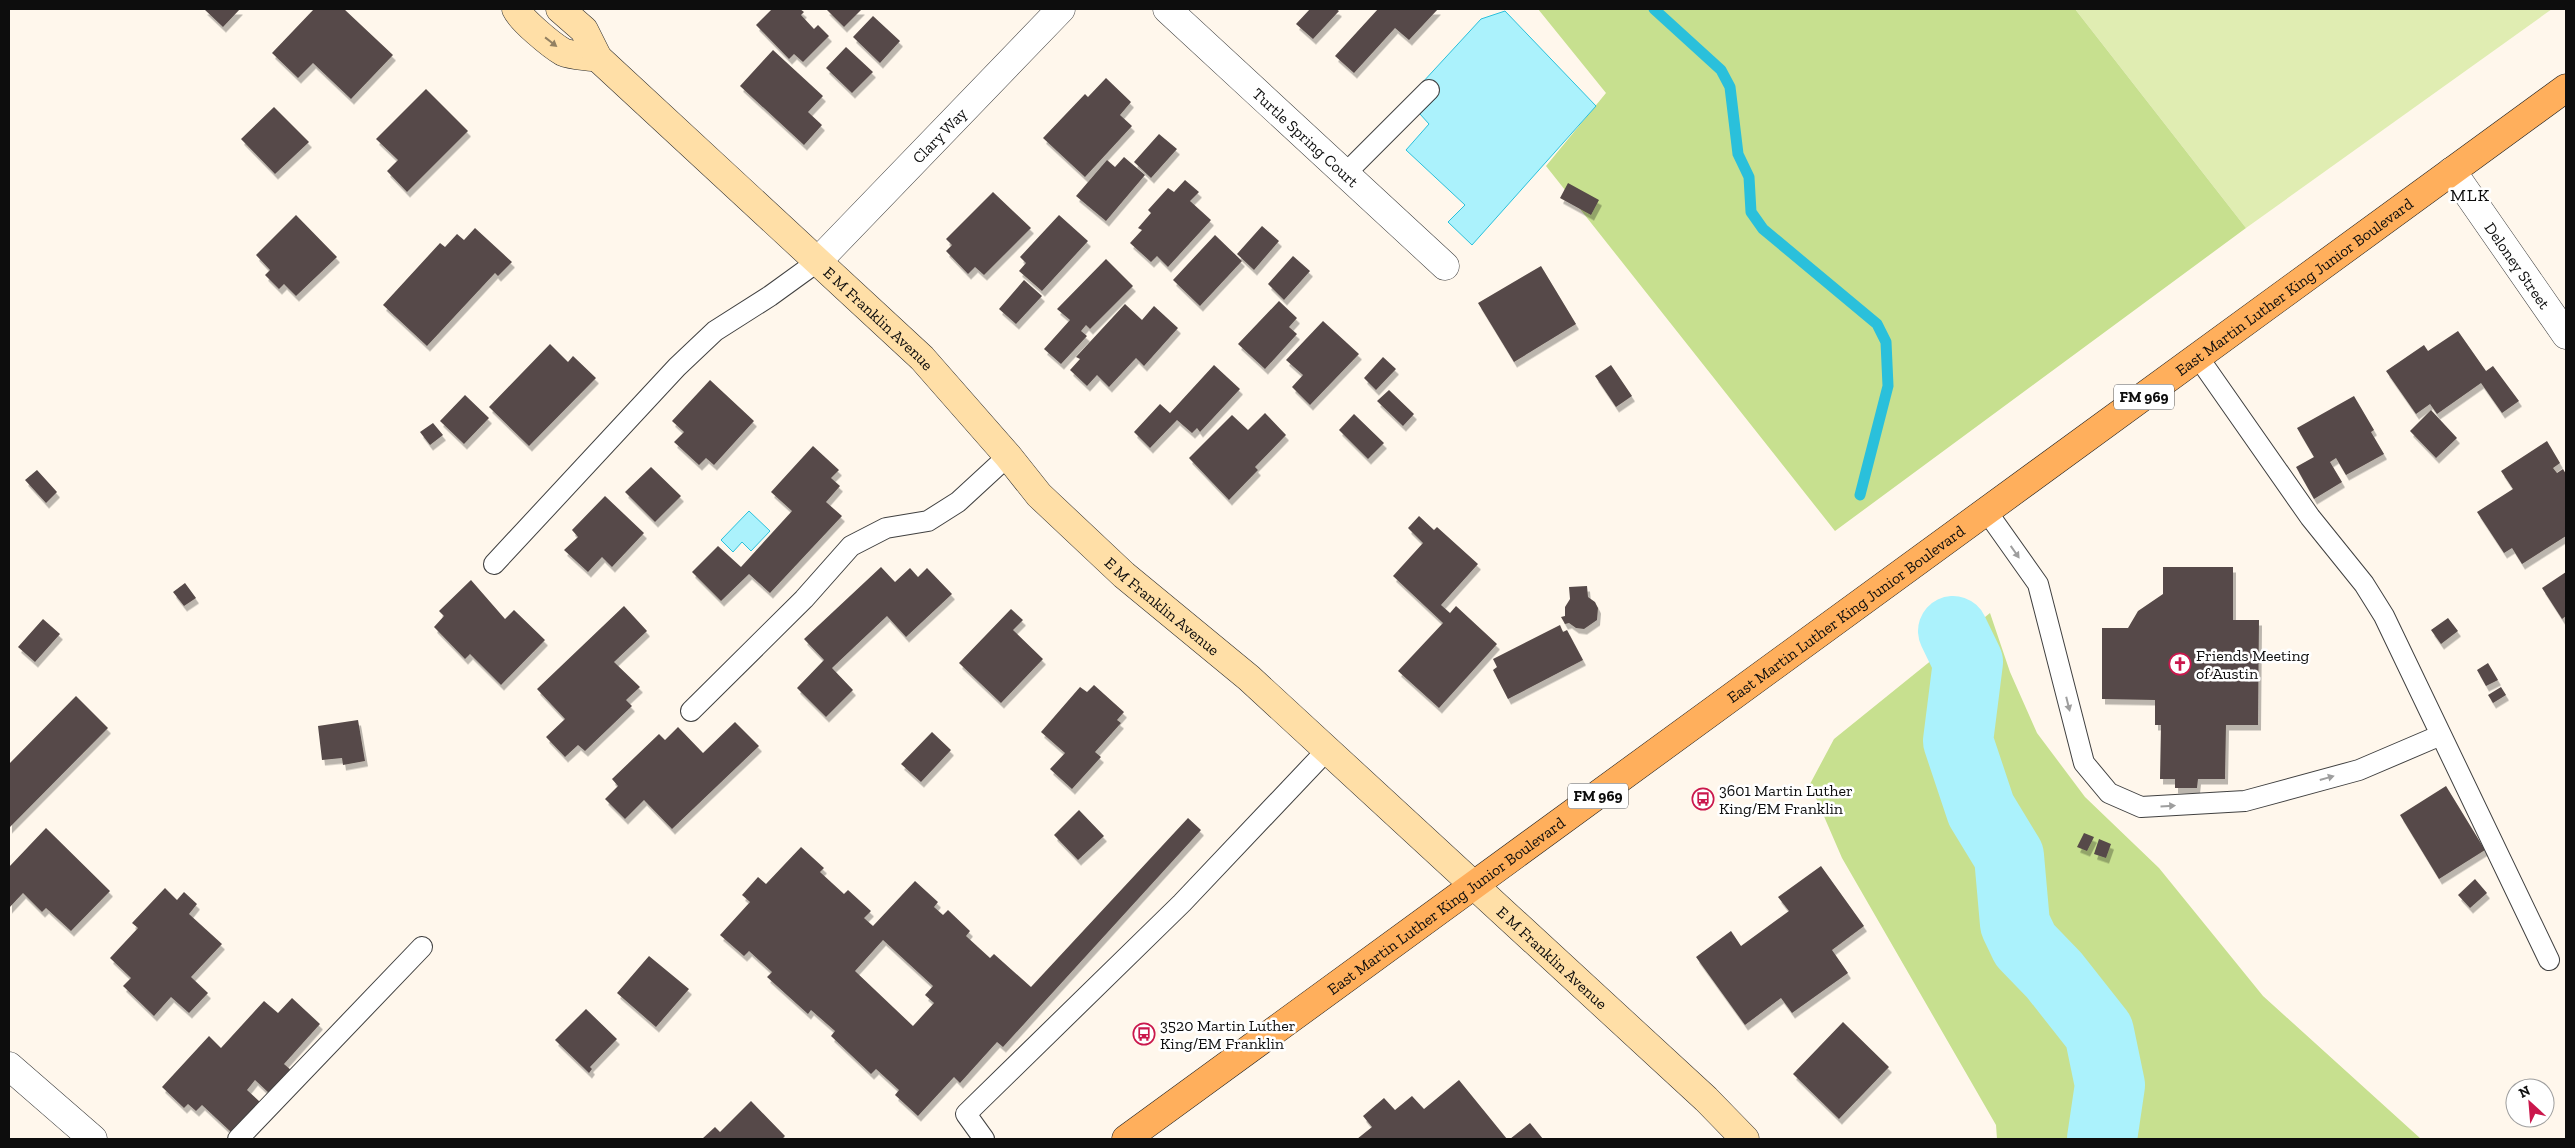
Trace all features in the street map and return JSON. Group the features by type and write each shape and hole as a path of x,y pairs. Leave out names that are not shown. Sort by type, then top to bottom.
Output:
{"main road":[{"name":"East Martin Luther King Junior Boulevard","path":"1126,1139 2566,88"}],"street":[{"path":"516,9 518,14 539,33 564,52 598,58"},
{"name":"E M Franklin Avenue","path":"560,9 584,30 598,58 922,358 1008,456 1039,495 1124,575 1249,678 1328,749 1706,1099 1744,1139"},
{"name":"Clary Way","path":"817,262 1061,9"},
{"name":"Turtle Spring Court","path":"1167,9 1444,266"},
{"name":"Deloney Street","path":"2452,171 2566,335"},
{"path":"9,1066 93,1139"}],"lane":[{"path":"1345,174 1429,90"},
{"path":"494,564 677,367 715,331 770,296 817,262"},
{"path":"2198,357 2310,517 2364,584 2379,608 2549,960"},
{"path":"691,711 804,598 851,546 886,528 928,521 958,502 1008,456"},
{"path":"1987,512 2038,584 2084,763 2109,793 2141,807 2245,801 2359,770 2441,735"},
{"path":"984,1139 966,1114 1182,903 1328,749"},
{"path":"238,1139 422,947"}],"green space":[{"path":"1538,9 2075,9 2246,228 1835,531 1546,166 1606,93"},
{"path":"2075,9 2552,9 2246,228"},
{"path":"1990,613 2010,672 2037,733 2085,797 2159,868 2263,996 2421,1139 1997,1139 1996,1125 1842,858 1810,784 1834,739"}],"water":[{"path":"1505,11 1596,106 1472,245 1448,222 1465,205 1406,150 1429,124 1420,114 1437,97 1422,83 1481,19"},
{"path":"749,511 770,531 751,551 742,542 733,552 721,540"}],"building":[{"path":"204,9 240,9 223,27"},
{"path":"314,9 344,9 393,55 351,99 313,63 298,78 272,53"},
{"path":"772,9 800,9 804,12 801,15 814,29 818,25 829,36 803,62 794,54 789,59 756,25"},
{"path":"826,9 862,9 844,27"},
{"path":"1310,9 1336,9 1339,11 1313,39 1296,24"},
{"path":"1378,9 1438,9 1409,40 1395,28 1354,73 1335,56"},
{"path":"873,16 900,41 880,63 853,37"},
{"path":"846,47 873,72 852,93 826,68"},
{"path":"773,50 823,96 808,112 822,125 804,145 740,86"},
{"path":"1106,78 1131,102 1120,115 1132,126 1085,177 1043,138 1085,94 1088,97"},
{"path":"426,89 468,131 407,192 387,171 398,160 376,139"},
{"path":"274,107 309,142 275,174 241,139"},
{"path":"1159,134 1177,149 1151,178 1134,162"},
{"path":"1124,157 1145,175 1106,221 1076,196 1107,160 1115,167"},
{"path":"1185,180 1199,192 1190,201 1211,220 1168,267 1157,256 1151,262 1130,243 1142,230 1138,228 1151,213 1148,210 1168,188 1174,192"},
{"path":"1568,183 1599,200 1591,215 1560,198"},
{"path":"993,192 1031,228 984,275 975,267 968,274 946,251 952,245 946,239"},
{"path":"296,215 337,257 296,296 284,284 279,289 265,275 270,270 256,255"},
{"path":"1059,215 1088,241 1042,291 1019,271 1026,263 1020,257"},
{"path":"1262,226 1279,241 1254,270 1237,254"},
{"path":"475,228 512,262 498,276 495,273 427,346 383,305 440,243 445,247 457,234 464,240"},
{"path":"1215,235 1242,261 1200,306 1173,280"},
{"path":"1293,256 1310,271 1284,300 1268,284"},
{"path":"1106,259 1133,286 1090,329 1086,325 1081,331 1087,336 1061,364 1044,349 1070,320 1057,309"},
{"path":"1541,266 1576,324 1514,362 1478,303"},
{"path":"1024,280 1042,296 1016,324 999,309"},
{"path":"1279,301 1297,318 1289,327 1297,334 1265,369 1238,344"},
{"path":"1125,304 1142,320 1154,306 1178,328 1144,366 1136,358 1109,387 1097,375 1087,386 1070,370 1080,359 1076,357"},
{"path":"1323,321 1359,354 1310,405 1292,387 1303,375 1286,360"},
{"path":"2458,331 2486,371 2493,366 2519,401 2502,413 2481,383 2437,414 2430,404 2416,414 2386,371 2424,345 2428,351"},
{"path":"550,344 568,362 573,356 596,378 529,446 489,407"},
{"path":"1383,357 1396,369 1376,390 1364,378"},
{"path":"1214,365 1240,389 1200,432 1197,428 1192,433 1177,420 1150,448 1134,432 1160,404 1170,413"},
{"path":"1611,365 1632,396 1616,407 1595,376"},
{"path":"710,380 754,421 714,465 706,458 699,465 674,442 684,432 672,421"},
{"path":"1389,390 1414,414 1403,426 1377,401"},
{"path":"465,395 489,418 464,444 440,421"},
{"path":"2354,396 2374,430 2371,432 2384,454 2346,475 2336,458 2330,462 2342,482 2314,499 2296,467 2314,457 2297,428"},
{"path":"2431,410 2457,438 2436,458 2410,431"},
{"path":"1265,413 1286,435 1255,467 1258,470 1229,500 1189,458 1232,415 1248,430"},
{"path":"1354,414 1384,443 1368,459 1339,430"},
{"path":"433,423 443,435 430,445 420,432"},
{"path":"2547,441 2560,463 2553,468 2557,473 2563,469 2566,474 2566,536 2522,564 2512,548 2504,553 2477,512 2513,489 2501,471"},
{"path":"813,446 839,470 831,478 840,486 826,502 842,516 770,593 749,574 721,601 692,572 718,546 741,567 792,511 771,492"},
{"path":"651,467 681,496 655,522 625,492"},
{"path":"37,470 57,492 46,503 25,480"},
{"path":"605,496 644,533 612,567 602,557 588,572 564,550 578,537 572,530"},
{"path":"1419,516 1434,530 1437,527 1478,564 1441,605 1450,613 1456,606 1497,644 1439,708 1398,671 1443,623 1393,576 1423,543 1408,528"},
{"path":"881,567 895,582 910,568 918,577 927,568 952,594 906,637 887,616 832,668 853,690 826,717 797,688 824,660 804,639"},
{"name":"Friends Meeting of Austin","path":"2163,567 2233,567 2233,620 2259,620 2258,725 2226,725 2225,779 2198,779 2197,788 2175,788 2175,779 2160,779 2161,725 2155,725 2155,700 2102,699 2102,628 2128,628 2138,611 2163,594"},
{"path":"2566,572 2566,616 2562,619 2542,588"},
{"path":"471,580 505,619 514,610 545,640 501,685 470,654 465,659 434,627 444,616 439,611"},
{"path":"185,583 196,598 184,606 173,592"},
{"path":"1587,586 1588,597 1595,602 1598,608 1597,620 1584,629 1576,628 1569,623 1565,624 1561,617 1565,616 1565,607 1570,599 1569,587"},
{"path":"624,606 647,631 614,662 640,687 626,700 632,706 585,751 578,745 565,757 546,737 565,719 537,689"},
{"path":"1011,609 1023,620 1013,630 1043,659 1001,703 959,663"},
{"path":"2448,618 2458,631 2441,644 2431,630"},
{"path":"43,619 60,634 35,662 18,647"},
{"path":"1560,625 1563,632 1567,630 1583,660 1508,699 1493,670 1497,667 1493,659"},
{"path":"2488,663 2498,680 2486,686 2477,670"},
{"path":"1094,685 1124,712 1117,720 1121,723 1095,752 1101,757 1072,789 1050,769 1065,753 1041,732 1080,687 1087,692"},
{"path":"2501,687 2506,695 2493,703 2488,695"},
{"path":"76,696 108,728 9,828 9,764"},
{"path":"358,720 365,761 343,765 342,758 322,760 318,726"},
{"path":"735,722 759,746 672,829 644,800 625,819 605,799 618,786 612,779 659,734 665,740 678,727 703,753"},
{"path":"932,732 951,750 921,782 901,764"},
{"path":"2446,786 2485,850 2439,879 2400,815"},
{"path":"1079,810 1104,836 1078,860 1054,835"},
{"path":"1188,818 1201,830 1003,1047 997,1042 960,1083 954,1077 918,1116 895,1095 899,1090 876,1069 871,1074 831,1036 835,1031 811,1010 808,1014 767,977 772,972 749,951 744,956 720,935 750,902 742,895 758,877 766,884 801,847 824,868 820,872 844,894 848,890 871,911 864,918 873,926 915,881 938,902 934,907 943,915 948,910 970,931 966,936 990,958 994,954 1031,987","holes":["883,940 933,986 925,995 934,1003 913,1026 855,971"]},
{"path":"46,828 110,891 71,931 46,908 42,912 23,893 9,908 9,867"},
{"path":"2084,833 2094,837 2087,851 2077,847"},
{"path":"2099,839 2111,844 2106,858 2094,854"},
{"path":"1821,866 1864,926 1832,950 1848,973 1792,1013 1781,998 1745,1025 1696,957 1731,931 1741,946 1789,911 1778,897"},
{"path":"2475,879 2487,893 2470,908 2458,895"},
{"path":"165,888 177,900 184,892 197,904 189,914 222,944 191,977 208,993 189,1013 171,997 154,1016 123,986 131,978 110,958 138,928 132,923"},
{"path":"649,956 689,989 656,1027 617,993"},
{"path":"292,998 320,1024 284,1064 292,1071 270,1094 255,1080 247,1090 260,1102 231,1132 202,1105 196,1111 188,1104 184,1108 162,1087 209,1036 221,1048 264,1001 278,1013"},
{"path":"586,1009 617,1039 590,1067 592,1069 589,1073 555,1040"},
{"path":"1843,1022 1889,1067 1839,1119 1793,1074"},
{"path":"1459,1080 1507,1139 1357,1139 1372,1127 1363,1116 1384,1098 1395,1110 1412,1096 1424,1109"},
{"path":"751,1101 785,1136 782,1139 702,1139 715,1127 720,1132"},
{"path":"1530,1123 1543,1139 1510,1139"}],"waterway":[{"path":"1654,9 1721,70 1730,87 1738,154 1749,177 1751,212 1763,229 1877,324 1886,342 1888,386 1860,495"},
{"path":"1953,631 1968,662 1958,741 1981,810 2009,856 2015,924 2025,945 2054,975 2099,1032 2110,1085 2102,1139"}],"place":[{"name":"Friends Meeting of Austin","path":"2180,664"},
{"name":"3601 Martin Luther King/EM Franklin","path":"1703,799"},
{"name":"3520 Martin Luther King/EM Franklin","path":"1144,1034"}],"district":[{"name":"MLK","path":"2470,195"}]}
